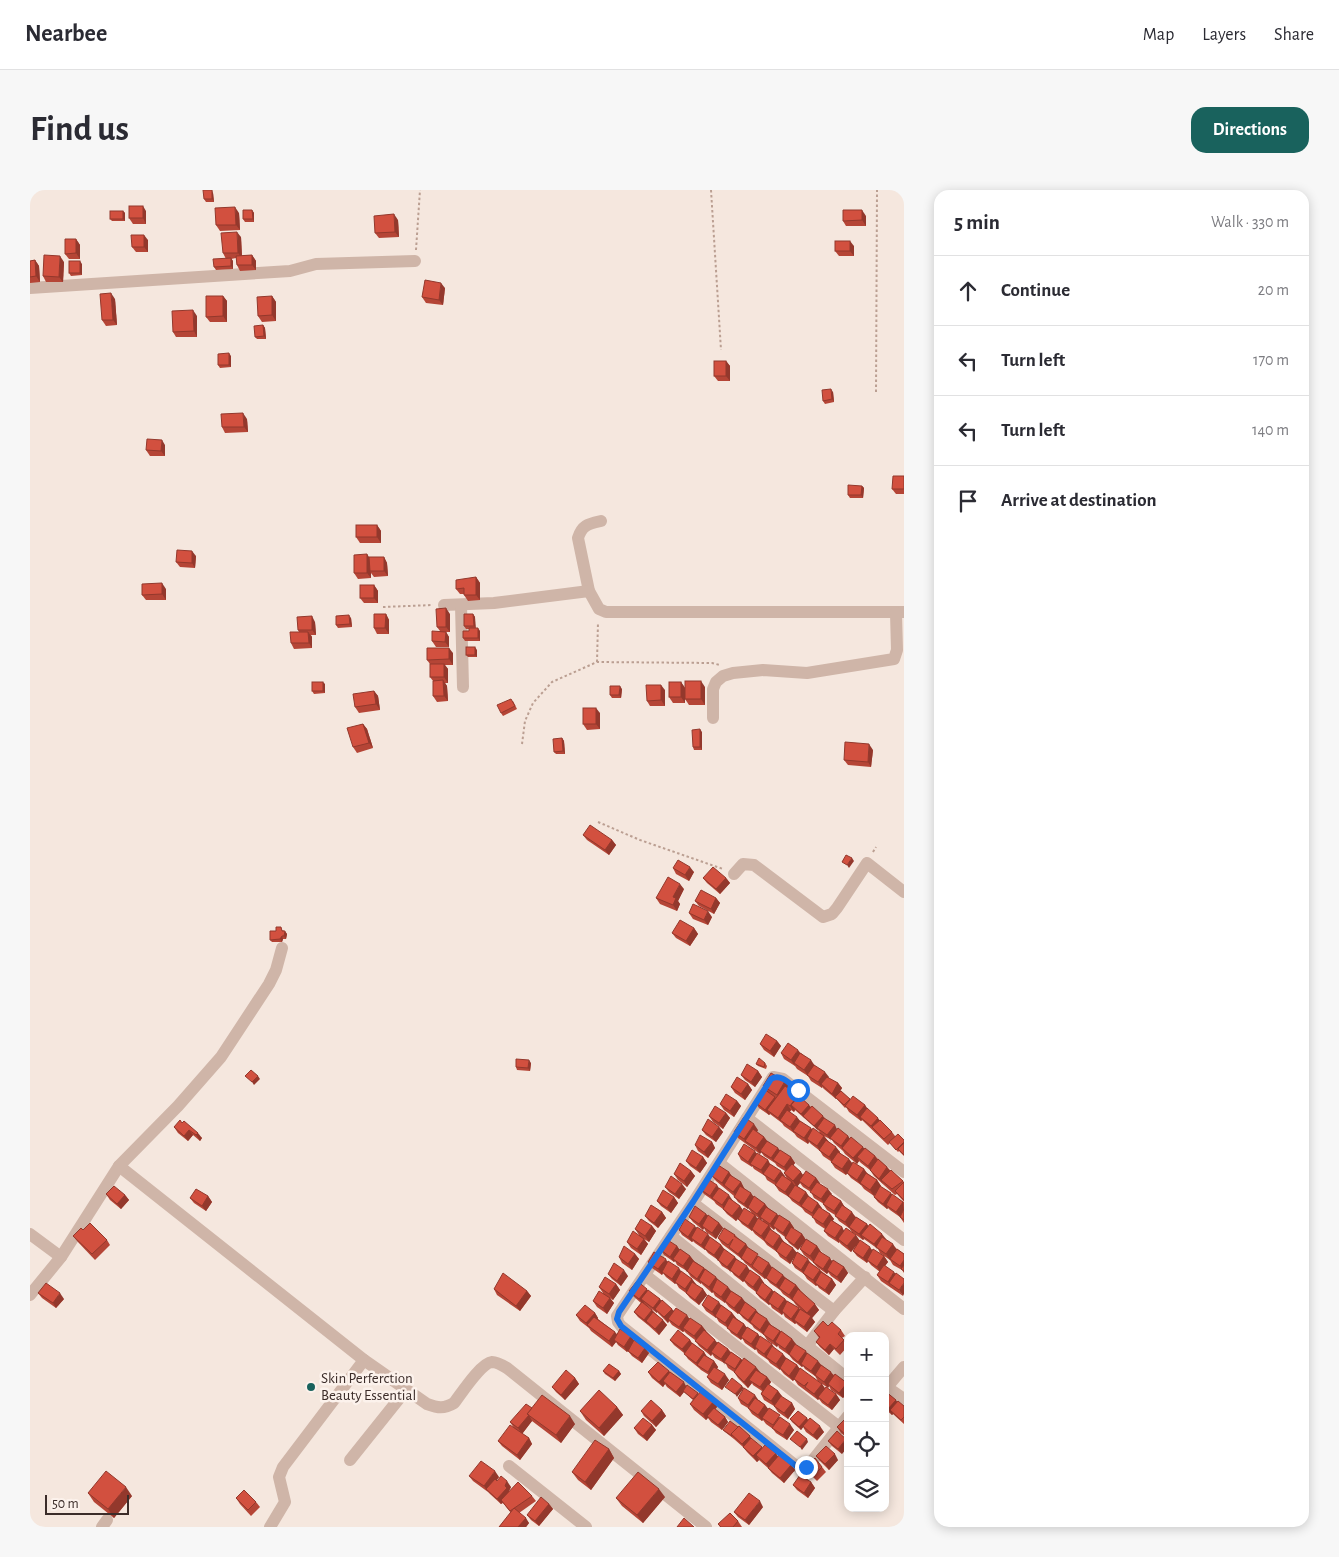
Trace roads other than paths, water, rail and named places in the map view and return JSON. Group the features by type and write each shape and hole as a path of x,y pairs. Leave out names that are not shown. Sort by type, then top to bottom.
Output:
{"street":[{"path":"30,288 290,271 316,264 415,261"},
{"path":"601,521 588,525 581,530 578,538 589,592 598,609 615,613 900,612 897,650 894,659 807,674 763,670 732,673 723,676 716,682 713,689 713,718"},
{"path":"438,605 461,605 589,592"},
{"path":"461,605 463,687"},
{"path":"734,874 743,864 754,865 823,917 832,914 837,908 867,863 904,892"},
{"path":"30,1295 61,1257 119,1166 178,1106 221,1057 269,984 276,970 282,948"},
{"path":"844,1421 809,1465 804,1468 796,1466 621,1326 617,1319 619,1312 719,1163 773,1077 780,1077 904,1172"},
{"path":"747,1118 904,1240"},
{"path":"719,1163 904,1309"},
{"path":"119,1166 364,1360 427,1404 436,1408 444,1408 454,1403 483,1367 493,1362 499,1363 706,1527"},
{"path":"693,1202 834,1311"},
{"path":"30,1234 61,1257"},
{"path":"671,1236 846,1377"},
{"path":"645,1275 839,1428"},
{"path":"807,1346 834,1311 865,1277"},
{"path":"270,1527 285,1502 279,1476 283,1468 364,1360"},
{"path":"889,1383 904,1367"},
{"path":"889,1388 904,1399"},
{"path":"350,1460 406,1390"},
{"path":"509,1466 586,1527"}],"place":[{"name":"Skin Perferction Beauty Essential","path":"311,1387"}]}
